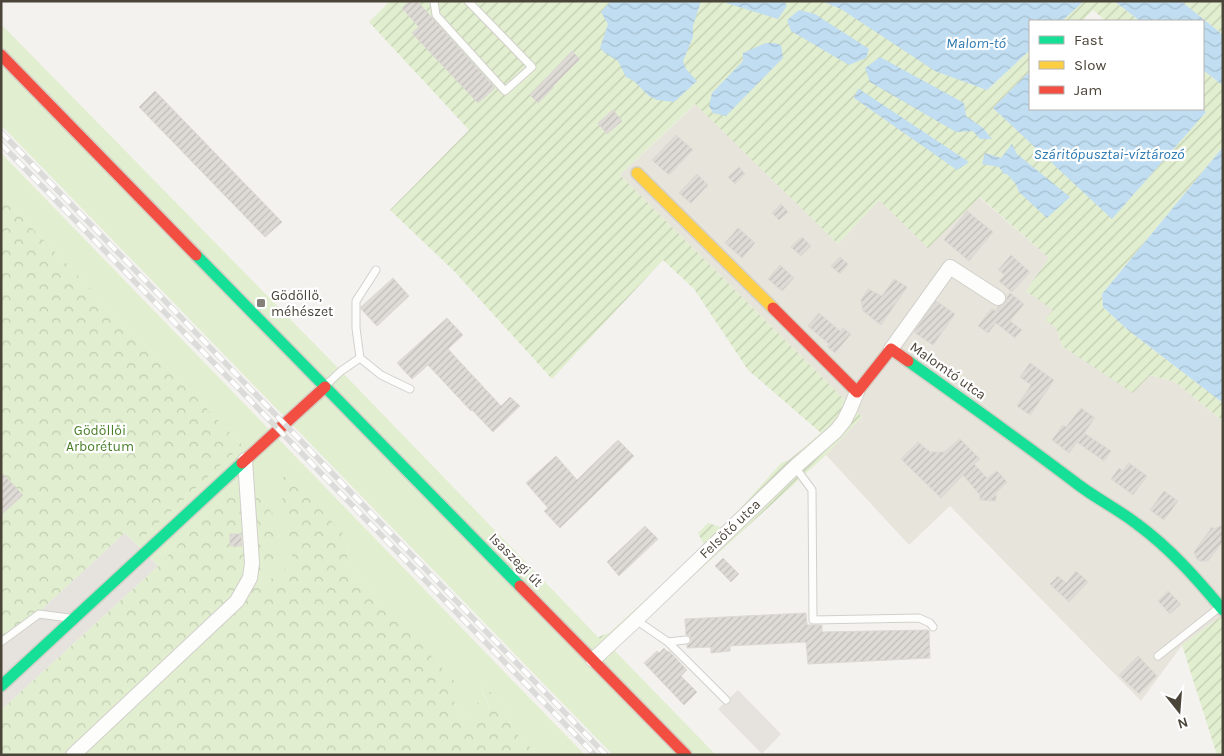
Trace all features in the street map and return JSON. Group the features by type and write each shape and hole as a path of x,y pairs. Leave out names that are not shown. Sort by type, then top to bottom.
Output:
{"street":[{"name":"Isaszegi út","path":"1,55 686,755"},
{"path":"637,173 857,392"},
{"path":"891,349 950,267 998,298"},
{"name":"Malomtó utca","path":"857,392 891,349 1154,537 1179,560 1221,609"},
{"path":"1,686 325,387"},
{"name":"Felsőtó utca","path":"593,660 795,467 836,431 844,421 857,392"},
{"path":"73,755 238,601 250,578 252,563 245,460"}],"lane":[{"path":"434,1 436,15 505,91 532,67 468,1"},
{"path":"376,270 356,301 356,328 360,358 380,375 410,389"},
{"path":"325,387 335,376 360,358"},
{"path":"795,467 812,490 813,620 919,618 930,623 933,627"},
{"path":"1158,656 1221,609"},
{"path":"1,642 39,614 75,618"},
{"path":"636,620 668,642 726,700"},
{"path":"668,642 686,640"}],"shaded area":[{"path":"696,104 838,244 879,200 928,247 979,197 1049,258 1053,310 1062,346 1175,382 1223,421 1223,615 1182,645 1141,701 950,506 909,545 826,455 862,417 620,175"},
{"path":"125,533 158,566 1,710 1,647"},
{"path":"738,690 781,734 762,754 718,709"}],"green space":[{"path":"390,1 821,1 841,9 987,90 1029,51 1029,72 993,108 1112,218 1206,112 1204,110 1204,71 1221,84 1223,83 1223,147 1102,294 1103,307 1128,330 1223,403 1223,421 1175,382 1150,375 1133,393 1062,346 1056,328 1045,320 1053,310 1026,291 1049,258 980,197 928,248 879,200 838,244 695,104 620,175 862,417 826,455 613,649 598,637 609,633 701,549 704,545 698,533 708,523 723,528 781,463 789,460 821,433 748,370 694,289 663,260 552,379 454,271 390,210 469,130 369,22"},
{"path":"1084,1 1114,1 1139,20 1105,20 1093,10 1083,20 1063,20"},
{"path":"1181,1 1223,1 1223,35"},
{"path":"1,24 598,637 613,649 716,755 613,755 1,125"},
{"path":"1,153 585,755 538,755 515,732 499,698 480,686 490,710 477,702 482,715 461,719 454,701 457,685 347,565 348,539 288,525 294,564 259,587 262,566 277,519 241,478 158,566 136,544 242,445 1,196"},
{"name":"Gödöllői Arborétum","path":"1,196 242,445 136,544 125,533 1,647"},
{"path":"287,476 348,539 347,565 458,685 454,701 461,719 481,715 477,702 490,709 480,685 499,698 515,732 538,755 1,755 1,710 158,566 241,478 277,519 277,556 262,566 259,587 293,564 288,525 278,479"},
{"path":"1223,615 1223,755 1217,755 1182,645"}],"water":[{"path":"611,1 701,1 693,26 693,37 683,61 686,69 697,81 674,102 657,100 649,96 634,81 626,77 618,61 600,48 608,24 601,12"},
{"path":"724,1 784,1 787,6 778,19"},
{"name":"Malom-tó","path":"821,1 1084,1 1063,20 1029,20 1029,51 987,90 935,71 841,9"},
{"path":"1114,1 1181,1 1223,35 1223,83 1221,84 1204,71 1204,20 1139,20"},
{"path":"799,10 815,14 869,49 866,58 849,65 791,31 787,20"},
{"path":"766,43 781,45 783,58 726,116 713,113 709,106 712,93 743,61 743,53"},
{"path":"880,57 964,103 966,116 983,128 992,139 980,139 973,131 956,132 870,82 865,68"},
{"name":"Száritópusztai-víztározó","path":"1029,72 1029,110 1204,110 1206,112 1112,219 993,108"},
{"path":"858,89 969,162 957,170 854,98"},
{"path":"1012,144 1017,154 1070,197 1047,218 1019,192 1016,184 999,167 982,164 985,153 1001,158"},
{"name":"Száritópusztai-víztározó","path":"1223,147 1223,403 1128,330 1103,307 1102,294"}],"building":[{"path":"410,1 417,1 495,88 478,103 412,33 419,27 402,8"},
{"path":"572,51 580,59 538,103 530,95"},
{"path":"155,91 282,222 265,237 139,107"},
{"path":"613,110 622,121 607,134 598,123"},
{"path":"676,135 693,150 669,175 652,160"},
{"path":"739,167 745,174 735,184 728,177"},
{"path":"697,174 708,185 691,203 679,193"},
{"path":"781,204 788,212 779,220 772,213"},
{"path":"967,211 993,232 969,261 944,240"},
{"path":"738,228 755,243 742,258 725,243"},
{"path":"802,237 811,246 801,256 791,247"},
{"path":"1011,255 1030,272 1012,292 999,281 1005,275 998,270"},
{"path":"840,257 848,264 840,274 831,266"},
{"path":"780,265 794,278 782,291 768,279"},
{"path":"393,278 409,296 377,326 361,307"},
{"path":"894,279 907,287 881,325 863,311 861,300 868,289 882,296"},
{"path":"1010,293 1024,304 1010,321 1022,330 1015,338 996,323 988,333 978,326 992,308 995,311 1005,303"},
{"path":"936,301 955,314 933,345 914,332"},
{"path":"819,313 840,331 843,328 851,334 835,353 827,346 829,344 808,326"},
{"path":"447,318 463,335 448,349 501,406 510,397 520,406 493,432 428,365 412,379 397,363"},
{"path":"1030,363 1054,380 1030,415 1017,406 1031,385 1020,377"},
{"path":"1081,408 1095,418 1084,433 1111,451 1104,461 1077,442 1069,453 1052,440 1063,425 1066,427"},
{"path":"960,439 980,459 974,464 987,478 997,471 1007,482 996,493 996,501 980,500 980,495 963,475 941,498 901,459 918,442 930,452 944,452"},
{"path":"618,440 634,456 560,528 544,511 548,508 526,483 556,456 577,480"},
{"path":"1129,463 1147,476 1133,495 1111,479 1119,468 1123,471"},
{"path":"1,472 23,495 1,515"},
{"path":"1164,491 1178,501 1164,520 1150,510"},
{"path":"1223,525 1223,541 1208,561 1197,559 1194,552 1212,527 1214,529"},
{"path":"645,526 658,539 619,576 607,562"},
{"path":"230,534 241,534 242,546 230,546"},
{"path":"723,558 739,574 731,582 715,566"},
{"path":"1076,571 1088,582 1069,602 1050,584 1058,576 1066,583"},
{"path":"1168,591 1181,604 1170,614 1158,601"},
{"path":"806,613 807,625 822,625 822,632 928,630 930,658 808,664 806,642 730,646 730,651 711,653 711,647 687,648 691,640 690,636 686,635 685,619"},
{"path":"664,648 687,670 681,676 697,692 684,705 644,663 657,651 659,653"},
{"path":"1138,656 1157,676 1139,694 1119,675"}],"railway":[{"path":"1,132 606,755"},
{"path":"1,144 595,755"}],"traffic: fast":[{"path":"196,255 520,586"},
{"path":"908,361 1094,496 1149,533 1183,564 1223,610"},
{"path":"1,686 242,463"}],"traffic: slow":[{"path":"637,173 773,308"}],"traffic: jam":[{"path":"1,55 196,255"},
{"path":"773,308 857,392 891,349 908,361"},
{"path":"242,463 325,387"},
{"path":"520,586 686,755"}],"place":[{"name":"Gödöllő, méhészet","path":"261,303"}]}
